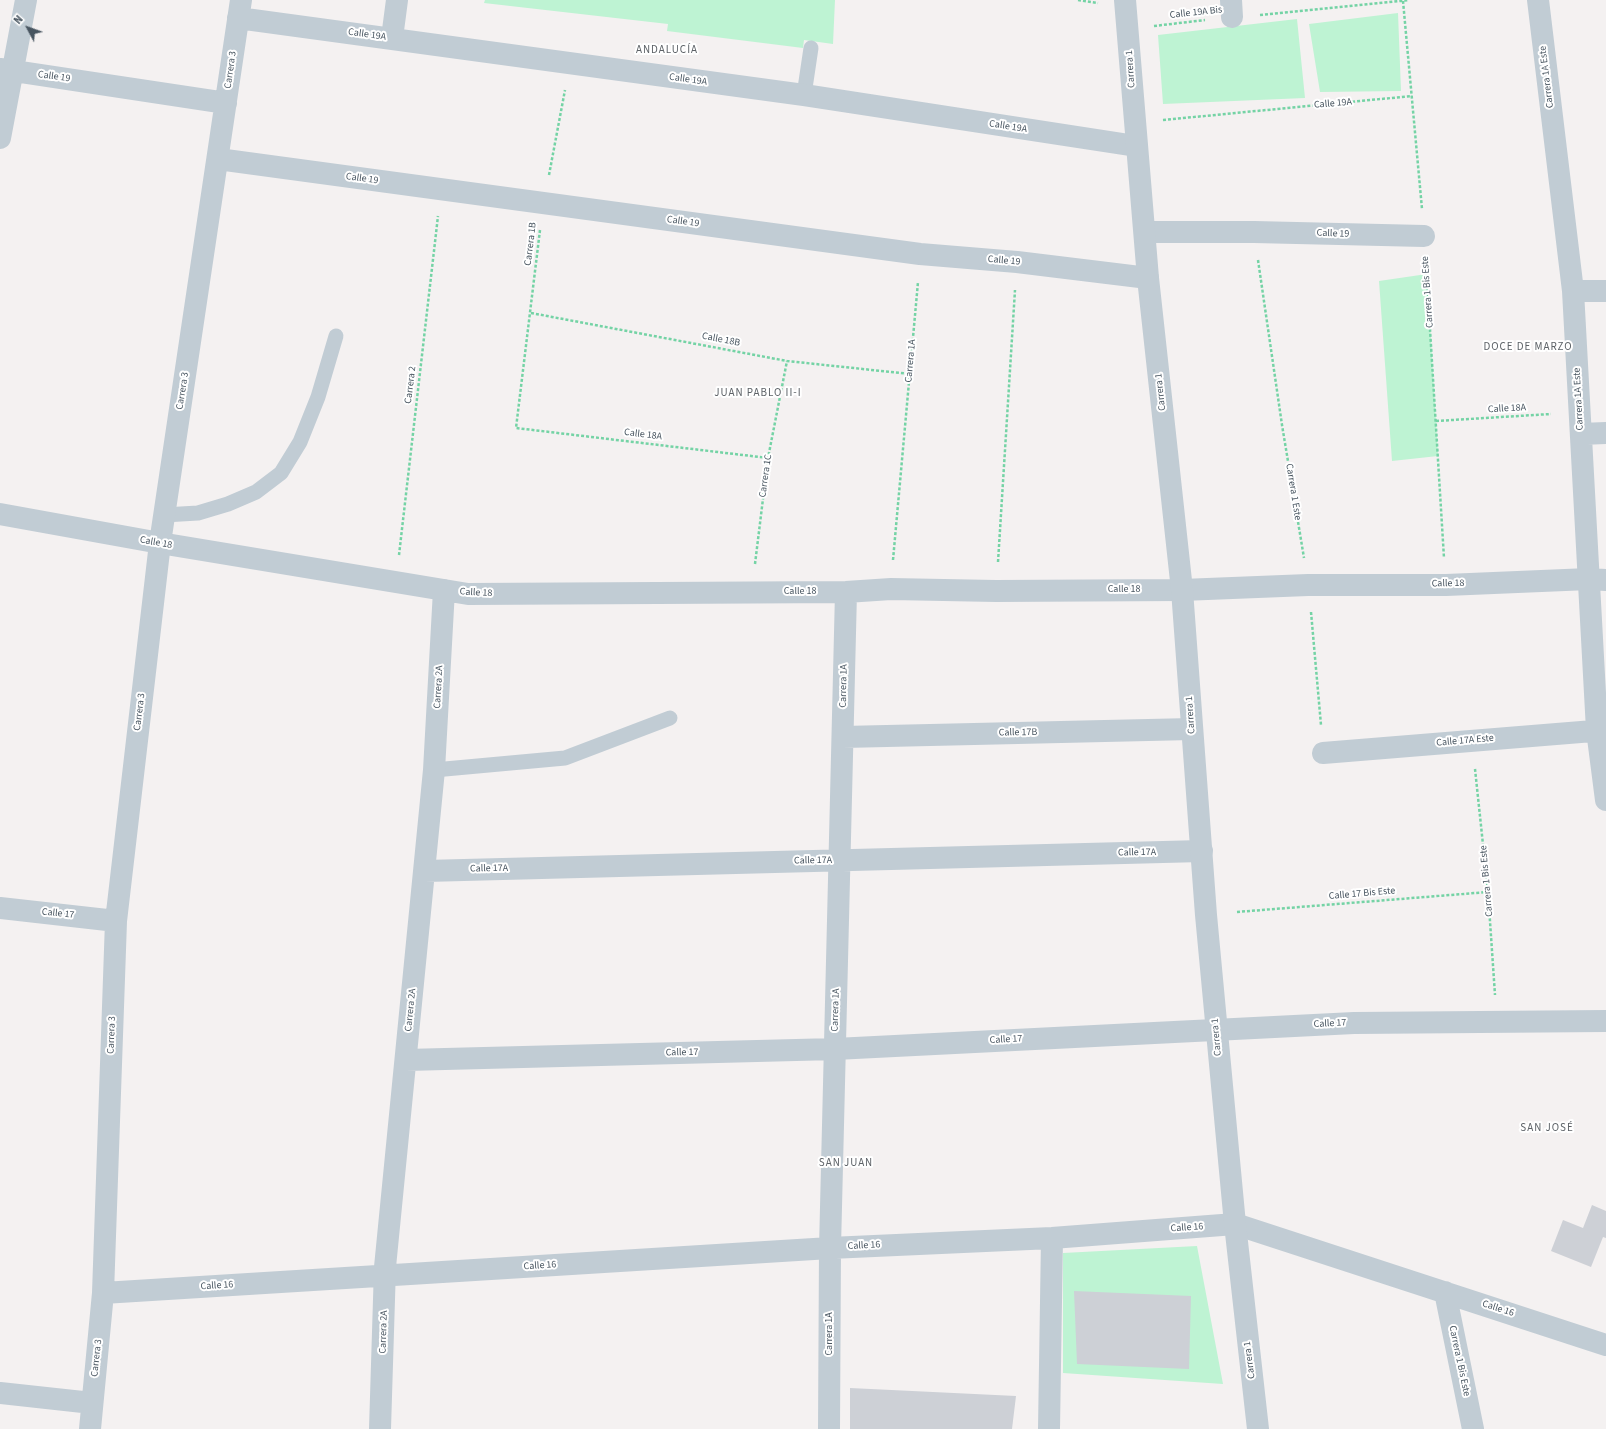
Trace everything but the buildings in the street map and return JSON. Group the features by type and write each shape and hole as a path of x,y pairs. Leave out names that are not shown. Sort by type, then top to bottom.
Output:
{"street":[{"path":"0,138 7,70 26,0"},
{"path":"392,38 397,0"},
{"name":"Carrera 1","path":"1125,0 1148,278 1182,590 1202,851 1234,1224 1258,1429"},
{"name":"Carrera 1A Este","path":"1538,0 1573,291 1581,434 1597,580 1606,800"},
{"name":"Calle 19A","path":"240,9 392,38 570,64 804,95 1136,146"},
{"name":"Carrera 3","path":"90,1429 103,1293 116,921 160,543 240,9"},
{"name":"Calle 19","path":"7,70 226,103"},
{"name":"Calle 19","path":"218,159 920,254 1017,262 1148,278"},
{"name":"Calle 19","path":"1145,232 1254,232 1424,236"},
{"path":"1573,291 1606,291"},
{"path":"1581,434 1606,433"},
{"name":"Calle 18","path":"0,514 160,543 468,594 846,592 890,589 996,591 1182,590 1308,584 1446,584 1597,580"},
{"name":"Carrera 2A","path":"380,1429 386,1275 434,770 444,590"},
{"name":"Carrera 1A","path":"829,1429 830,1248 846,592"},
{"name":"Calle 17B","path":"843,737 1192,729"},
{"name":"Calle 17A Este","path":"1323,753 1602,730"},
{"name":"Calle 17A","path":"425,871 1202,851"},
{"name":"Calle 17","path":"0,908 116,921"},
{"name":"Calle 17","path":"406,1060 835,1049 1354,1022 1606,1020"},
{"name":"Calle 16","path":"103,1293 830,1248 1052,1238 1234,1224 1606,1345"},
{"path":"1049,1429 1052,1238"},
{"name":"Carrera 1 Bis Este","path":"1445,1292 1473,1429"},
{"path":"0,1393 92,1403"}],"lane":[{"path":"804,95 811,48"},
{"path":"164,515 198,513 228,504 256,492 281,473 300,442 318,397 336,336"},
{"path":"434,770 565,758 670,718"}],"path":[{"path":"1078,0 1098,3"},
{"name":"Calle 19A Bis","path":"1128,29 1232,9 1409,0"},
{"name":"Carrera 1 Bis Este","path":"1403,1 1424,236 1446,584"},
{"name":"Carrera 1B","path":"516,428 544,203 570,64"},
{"name":"Calle 19A","path":"1134,121 1149,122 1412,96"},
{"name":"Carrera 2","path":"396,582 442,190"},
{"name":"Carrera 1 Este","path":"1254,232 1282,425 1308,584 1323,753"},
{"name":"Carrera 1A","path":"890,589 920,254"},
{"path":"996,591 1017,262"},
{"name":"Calle 18B","path":"531,313 787,361 910,374"},
{"name":"Carrera 1C","path":"751,592 768,458 787,361"},
{"name":"Calle 18A","path":"1436,421 1580,413"},
{"name":"Calle 18A","path":"516,428 768,458"},
{"name":"Carrera 1 Bis Este","path":"1472,741 1488,892 1497,1021"},
{"name":"Calle 17 Bis Este","path":"1237,912 1488,892"}],"green space":[{"path":"485,0 835,0 833,44 804,40 803,48 667,31 668,24 484,3"},
{"path":"1398,13 1401,91 1320,92 1309,24"},
{"path":"1297,19 1305,98 1163,104 1158,35"},
{"path":"1427,274 1438,456 1392,461 1379,281"},
{"path":"1197,1246 1223,1384 1063,1373 1063,1253"}],"district":[{"name":"ANDALUCÍA","path":"667,51"},
{"name":"DOCE DE MARZO","path":"1528,348"},
{"name":"JUAN PABLO II-I","path":"758,394"},
{"name":"SAN JOSÉ","path":"1547,1129"},
{"name":"SAN JUAN","path":"846,1164"}]}
